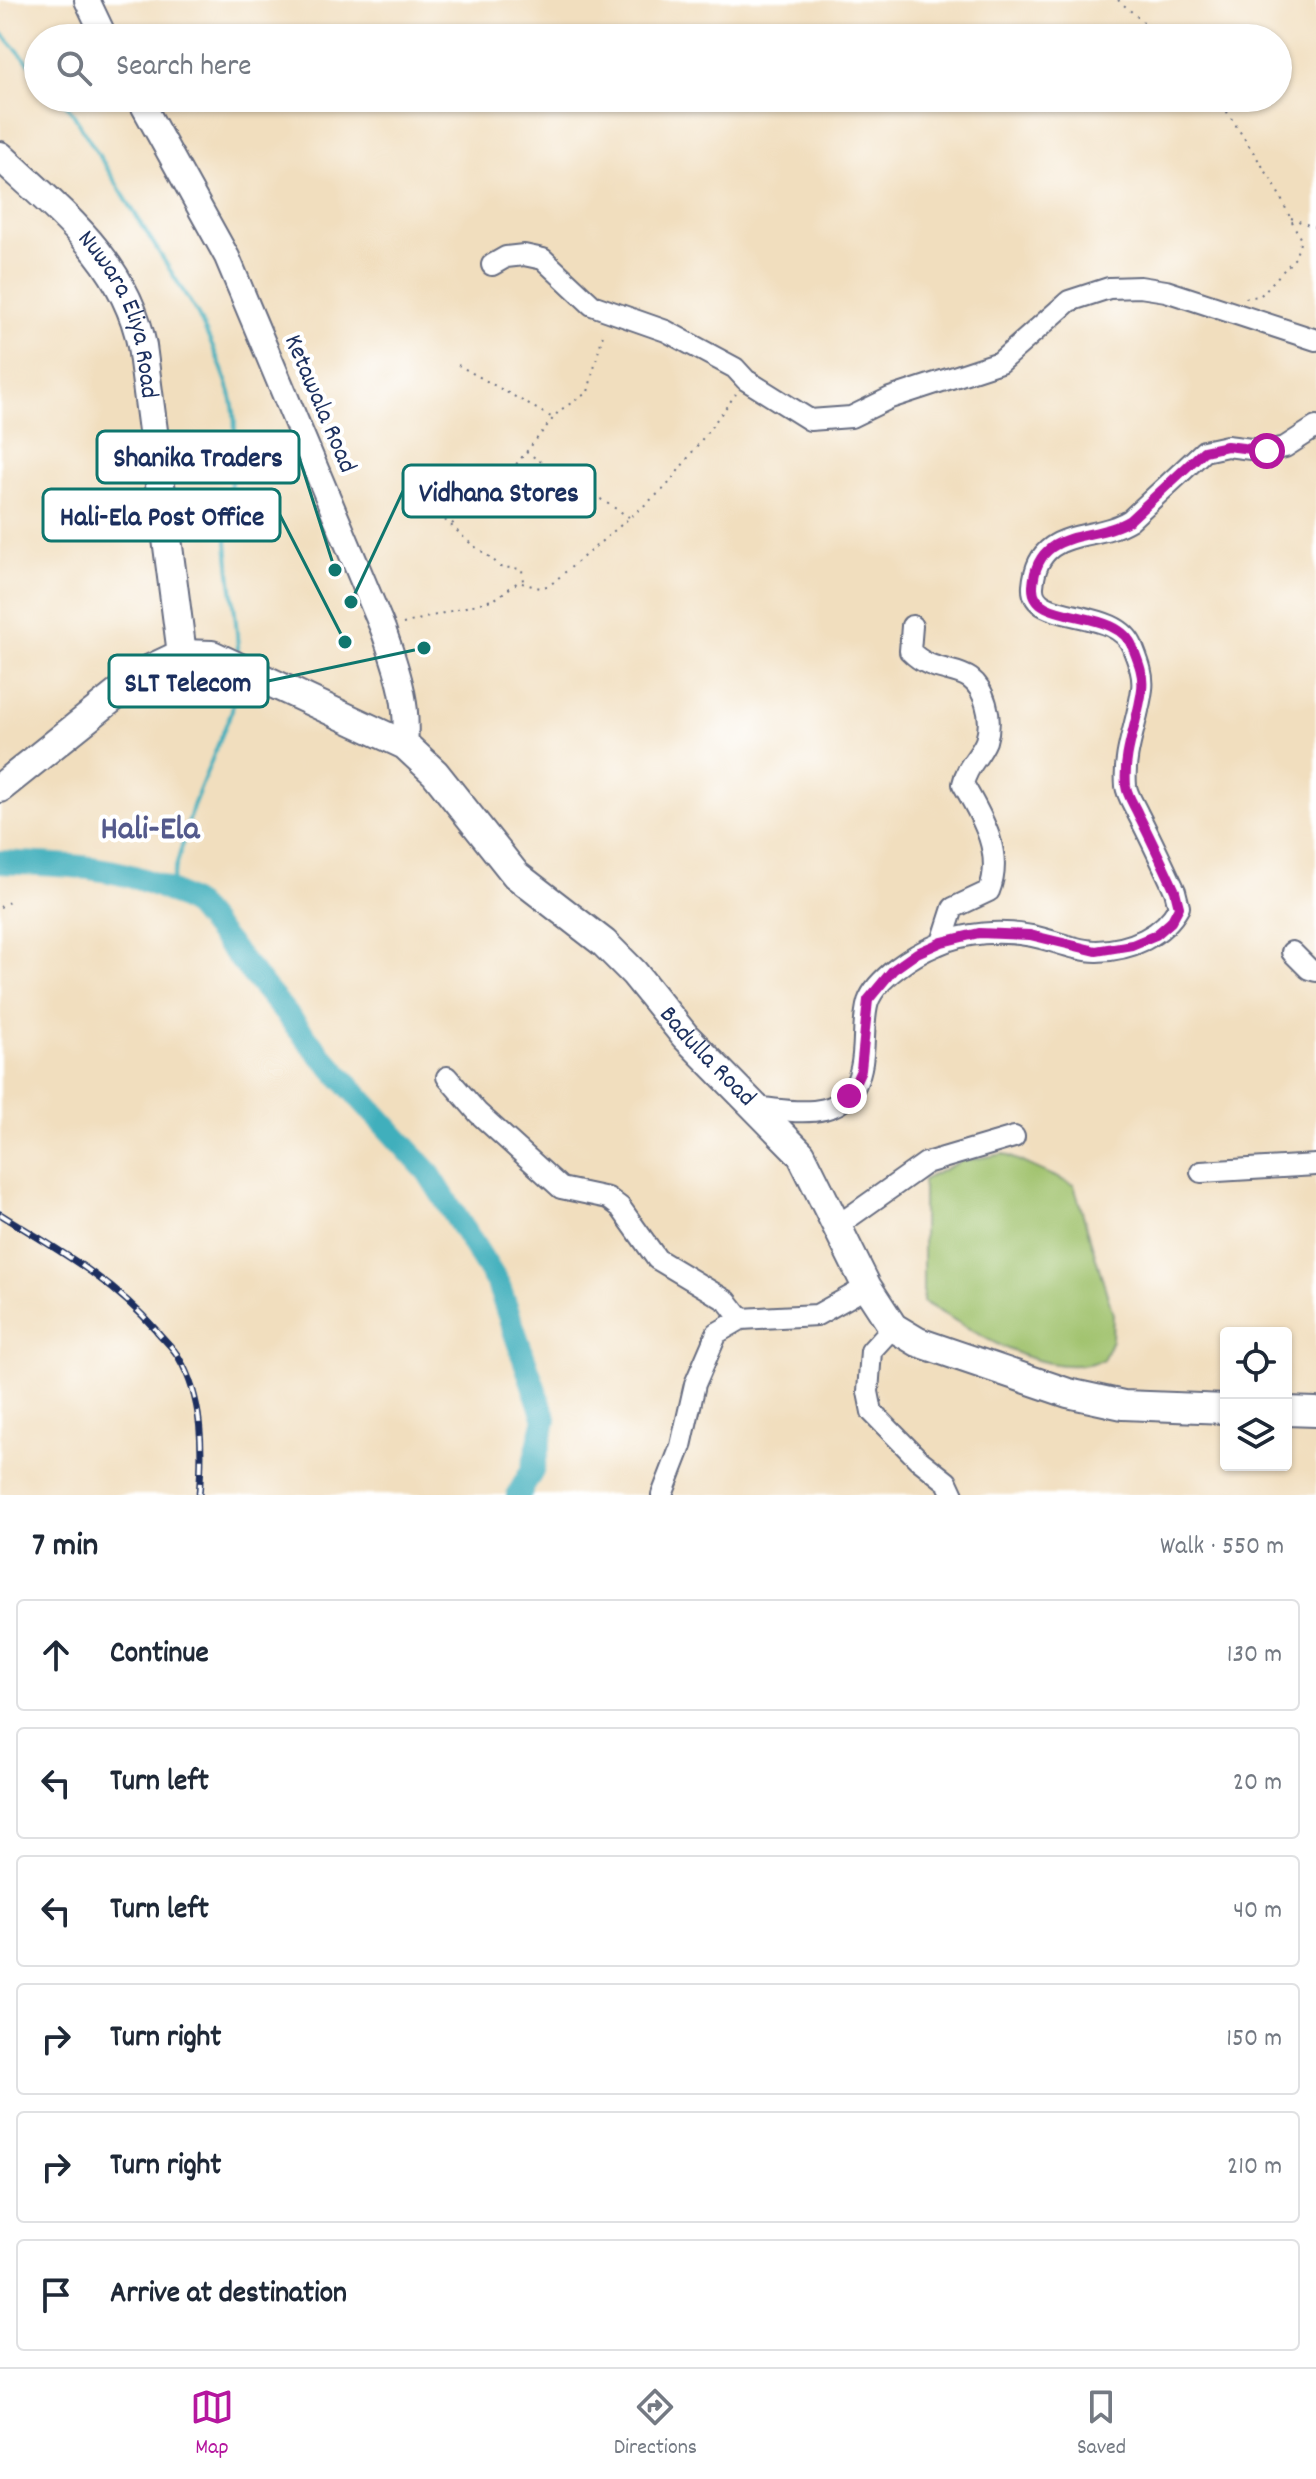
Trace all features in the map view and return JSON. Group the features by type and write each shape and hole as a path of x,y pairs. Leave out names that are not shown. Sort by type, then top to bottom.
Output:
{"highway":[{"name":"Nuwara Eliya Road","path":"0,156 94,245 132,308 142,346 182,654"},
{"name":"Badulla Road","path":"182,654 212,655 405,745 435,773 516,875 604,943 634,973 685,1036 801,1154 867,1287 893,1327 918,1342 1068,1393 1123,1405 1220,1409"},
{"path":"0,788 146,671 182,654"},
{"path":"1292,1411 1316,1412"}],"main road":[{"path":"87,0 98,24"},
{"name":"Ketawala Road","path":"147,112 227,257 383,629 403,685 407,721 405,745"}],"street":[{"path":"492,265 506,257 524,255 543,259 592,305 666,331 735,368 746,380 810,420 851,417 890,398 1000,362 1069,301 1109,288 1140,287 1166,291 1316,340"},
{"path":"756,1107 807,1113 832,1107 849,1096 861,1070 868,1000 893,970 917,953 942,942 979,933 1030,935 1096,951 1132,945 1156,935 1171,922 1179,907 1175,891 1126,788 1129,741 1142,688 1140,667 1133,647 1129,637 1103,621 1047,609 1036,601 1033,589 1036,568 1050,547 1070,537 1117,528 1130,520 1204,451 1227,446 1267,451 1285,447 1316,427"},
{"path":"912,626 910,651 921,662 972,678 981,688 990,718 985,742 966,769 963,784 986,822 995,863 994,879 989,891 953,908 942,942"},
{"path":"1292,952 1309,969 1316,971"},
{"path":"447,1077 478,1113 561,1188 608,1198 620,1207 657,1259 727,1301 741,1319"},
{"path":"837,1226 926,1163 1014,1137"},
{"path":"1201,1172 1316,1165"},
{"path":"662,1495 681,1446 695,1384 717,1333 741,1319 817,1315 867,1287"},
{"path":"893,1327 871,1351 868,1392 872,1412 918,1459 947,1482 953,1495"}],"path":[{"path":"1118,0 1146,24"},
{"path":"1227,112 1274,184 1301,240 1295,258 1260,296 1246,298"},
{"path":"1290,218 1316,228"},
{"path":"452,524 502,482 552,418 588,392 603,334"},
{"path":"458,365 552,418"},
{"path":"383,629 495,599 518,582 540,588 550,585 666,487 746,380"},
{"path":"525,452 630,517"},
{"path":"438,516 452,524 467,541 500,567 522,569 523,583"},
{"path":"0,907 11,901"}],"green space":[{"path":"1004,1154 1074,1185 1113,1314 1112,1340 1103,1360 1080,1365 1033,1359 987,1339 923,1302 923,1180 961,1161"}],"waterway":[{"path":"0,31 24,58"},
{"path":"72,112 198,315 229,389 235,428 227,540 238,656"},
{"path":"170,889 193,806 232,710 237,680"},
{"path":"0,862 78,867 125,875 172,892 196,906 318,1052 428,1172 498,1284 545,1419 532,1471 518,1495"}],"railway":[{"path":"0,1214 121,1295 177,1354 193,1390 200,1425 199,1495"}],"place":[{"name":"Shanika Traders","path":"335,570"},
{"name":"Vidhana Stores","path":"351,602"},
{"name":"Hali-Ela Post Office","path":"345,642"},
{"name":"SLT Telecom","path":"424,648"}],"district":[{"name":"Hali-Ela","path":"150,831"}],"route":[{"path":"849,1096 861,1070 868,1000 893,970 917,953 942,942 979,933 1030,935 1096,951 1132,945 1156,935 1171,922 1179,907 1175,891 1126,788 1129,741 1142,688 1140,667 1129,637 1103,621 1047,609 1036,601 1033,589 1036,568 1050,547 1070,537 1117,528 1130,520 1204,451 1227,446 1267,451"}]}
